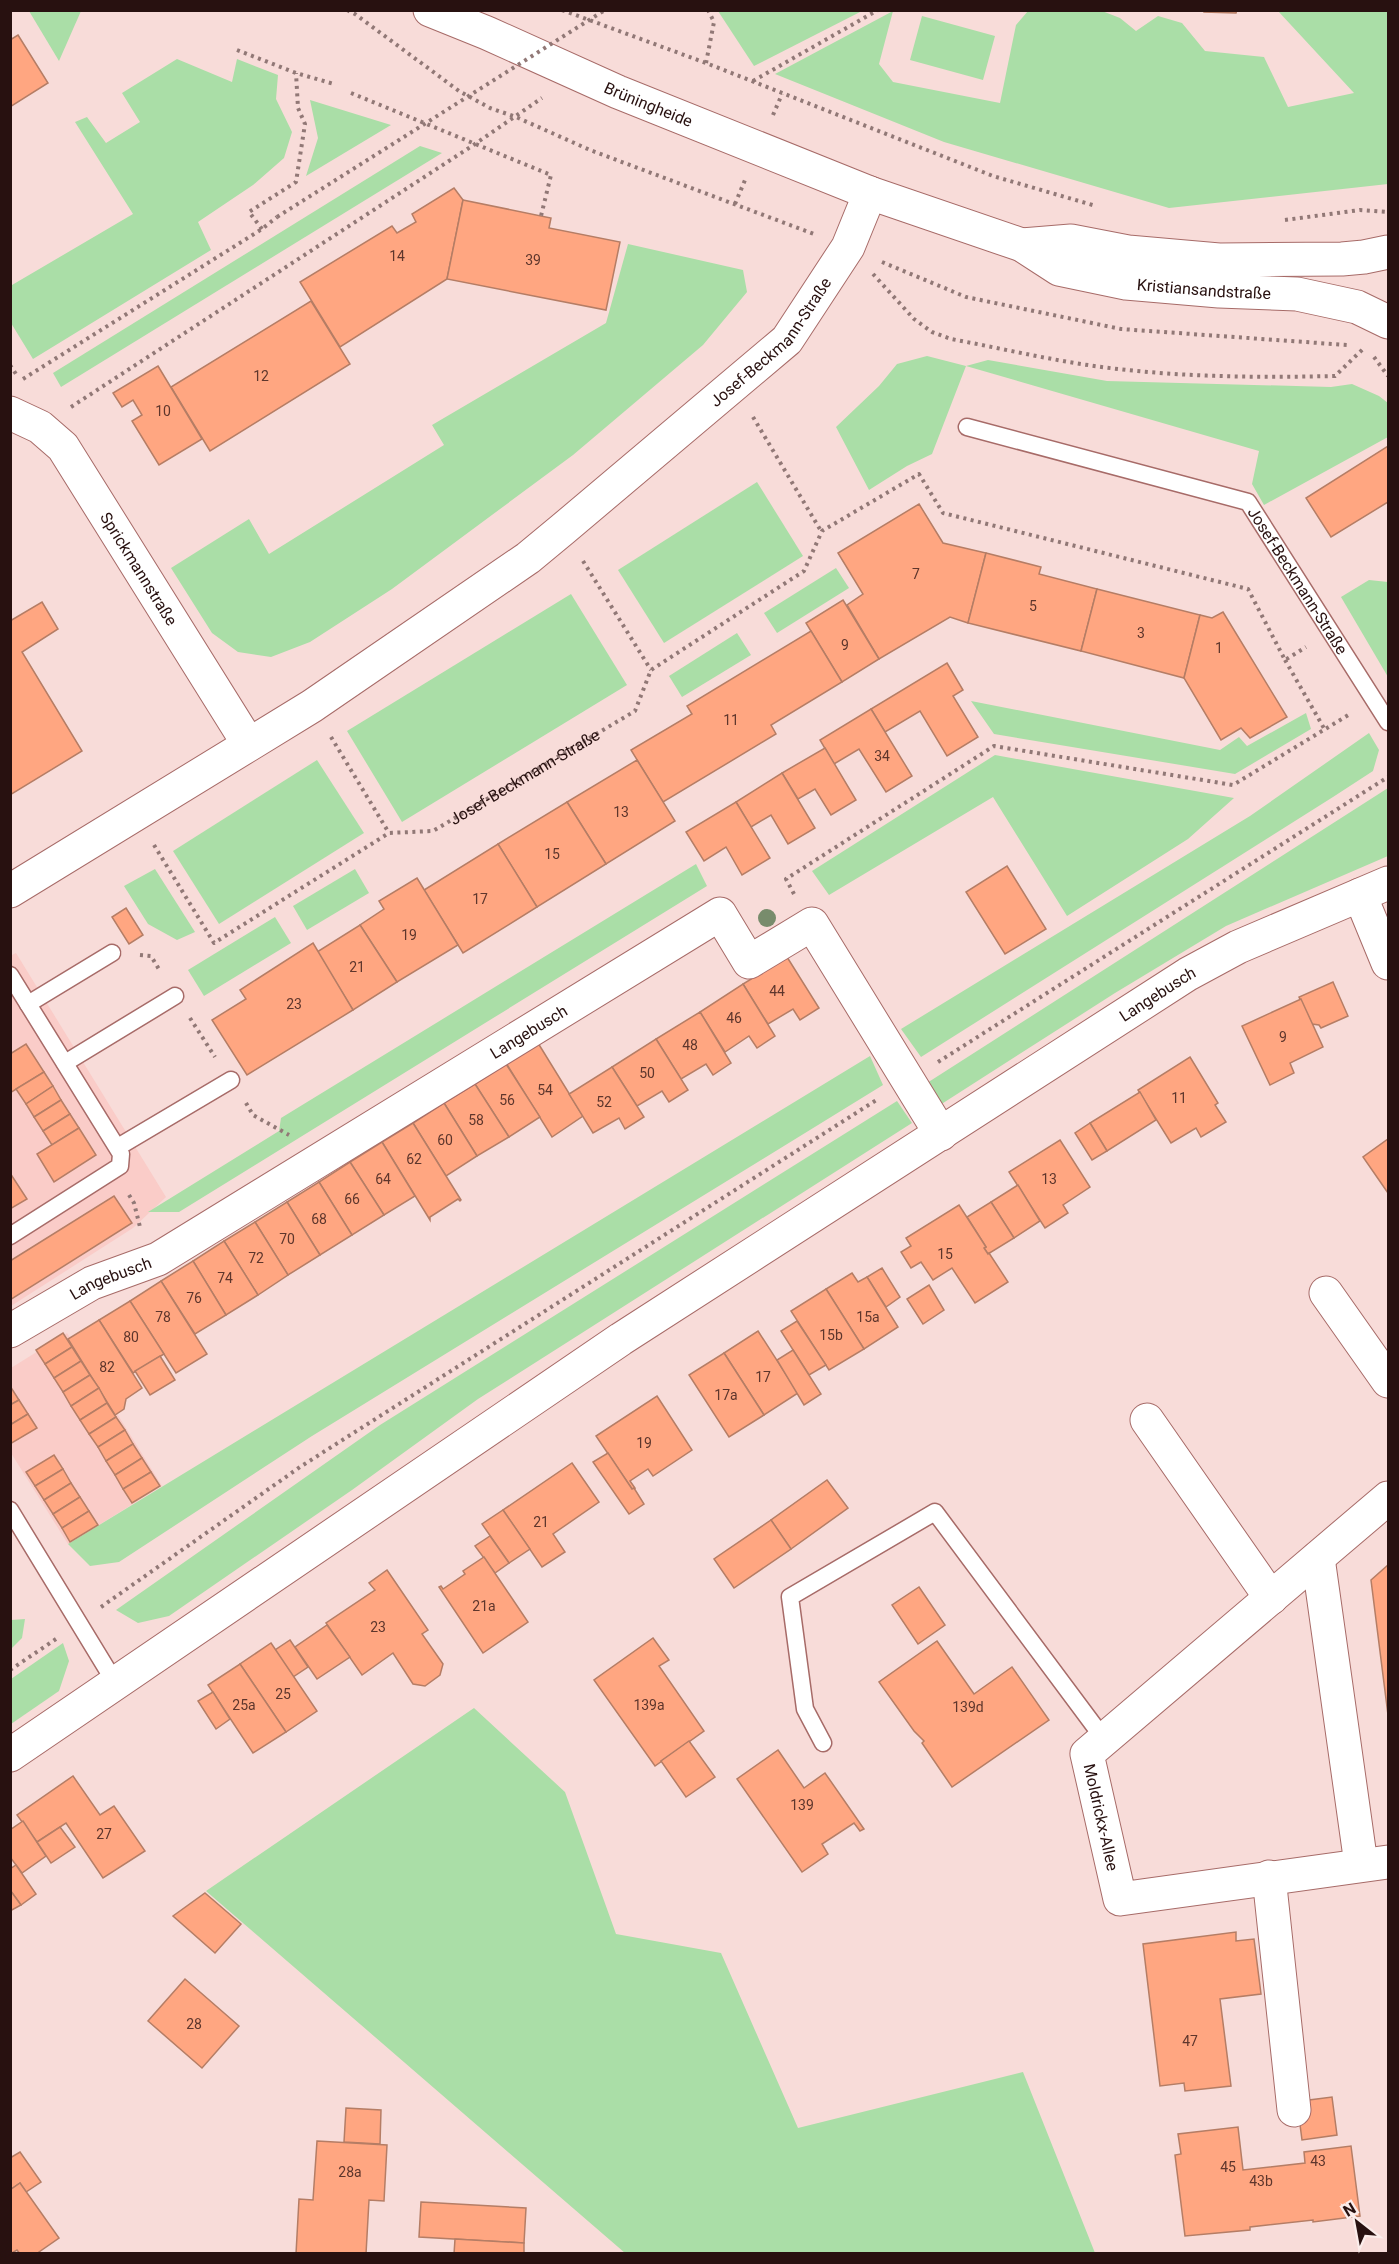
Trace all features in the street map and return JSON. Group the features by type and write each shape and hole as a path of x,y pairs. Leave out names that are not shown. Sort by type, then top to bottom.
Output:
{"street":[{"name":"Brüningheide","path":"430,10 618,92 870,193"},
{"name":"Kristiansandstraße","path":"870,193 1022,245 1059,269 1115,281 1219,291 1297,294 1357,307 1389,322"},
{"name":"Josef-Beckmann-Straße","path":"10,891 248,743 312,706 528,558 787,340 848,247 870,193"},
{"name":"Kristiansandstraße","path":"1022,245 1071,241 1128,252 1219,260 1342,259 1389,252"},
{"name":"Sprickmannstraße","path":"10,413 40,427 58,442 72,460 248,743"},
{"path":"1374,889 1389,963"},
{"name":"Langebusch","path":"10,1755 621,1339 1188,974 1238,947 1374,889"},
{"name":"Langebusch","path":"10,1331 92,1283 158,1259 720,914 749,962 813,924"},
{"path":"813,924 941,1134"},
{"path":"1326,1293 1389,1381"},
{"path":"1147,1420 1271,1598"},
{"name":"Moldrickx-Allee","path":"1318,1558 1375,1863 1120,1899 1087,1754 1104,1739 1271,1598 1318,1558 1389,1498"},
{"path":"1269,1877 1294,2110"}],"lane":[{"name":"Josef-Beckmann-Straße","path":"967,427 1248,502 1389,722"},
{"path":"28,1004 112,953"},
{"path":"10,975 121,1154 120,1166 10,1236"},
{"path":"65,1063 175,996"},
{"path":"117,1148 231,1080"},
{"path":"10,1510 116,1684"},
{"path":"823,1743 805,1709 790,1597 935,1512 1104,1739"}],"path":[{"path":"347,10 459,91 490,108 590,150 848,247 915,319 932,332 951,339 1081,364 1157,372 1271,378 1335,376 1366,347 1389,376"},
{"path":"562,10 753,81 993,176 1107,209"},
{"path":"10,365 20,381 605,10"},
{"path":"706,63 714,22 708,10"},
{"path":"753,81 878,10"},
{"path":"237,50 296,74 334,84"},
{"path":"40,427 516,117 576,73"},
{"path":"262,229 249,212 296,182 305,124 298,108 296,74"},
{"path":"351,93 551,175 541,216"},
{"path":"1279,220 1360,210 1389,212"},
{"path":"734,385 822,531"},
{"path":"563,529 651,670 804,571 822,531 919,474 943,513 1248,589 1325,729"},
{"path":"1285,660 1330,632"},
{"name":"Josef-Beckmann-Straße","path":"389,832 433,831 635,711 651,670"},
{"path":"813,924 786,879 994,746 1233,785 1374,699"},
{"path":"135,813 214,943 389,832 312,706"},
{"path":"10,1670 300,1467 1389,777"},
{"path":"112,953 151,956 253,1115 288,1133 308,1167"},
{"path":"114,1170 134,1203 137,1222 158,1259"}],"shaded area":[{"path":"16,953 166,1197 133,1228 11,1306 10,956"},
{"path":"67,1333 162,1486 68,1544 11,1453 11,1368"}],"green space":[{"path":"29,11 81,11 59,61"},
{"path":"718,11 862,11 754,66"},
{"path":"893,11 879,64 893,82 1000,103 1016,25 1028,11 1102,11 1120,18 1136,31 1158,16 1182,23 1205,51 1264,57 1288,107 1354,93 1278,11 1388,11 1388,184 1169,208 944,142 775,74"},
{"path":"922,16 995,36 983,80 910,60"},
{"path":"177,59 232,82 237,59 278,75 276,99 292,132 284,158 253,185 198,222 211,250 33,359 11,323 11,284 133,214 75,122 87,117 106,143 140,122 122,93"},
{"path":"310,100 391,125 306,176 318,138"},
{"path":"420,146 442,153 61,387 53,373"},
{"path":"628,244 743,270 747,292 703,345 573,455 392,589 310,642 271,657 238,652 212,633 171,568 249,519 269,554 444,445 432,425 606,323"},
{"path":"927,356 966,366 932,454 907,466 869,490 836,427 879,386 897,364"},
{"path":"988,360 1107,381 1331,387 1352,384 1379,396 1388,403 1388,437 1264,505 1252,484 1259,451 966,366"},
{"path":"757,482 803,556 664,643 618,570"},
{"path":"836,568 849,588 777,633 764,613"},
{"path":"1369,580 1388,582 1388,677 1341,597"},
{"path":"571,594 627,685 402,822 347,731"},
{"path":"737,633 751,655 682,697 669,676"},
{"path":"971,701 1220,750 1239,737 1247,746 1306,713 1311,729 1235,774 994,734"},
{"path":"1369,733 1379,750 1373,771 1333,797 921,1057 901,1029 1250,816"},
{"path":"995,755 1234,798 1188,839 1067,916 993,797 829,895 812,871"},
{"path":"317,760 364,833 219,924 173,851"},
{"path":"1388,788 1388,856 1226,926 1115,993 940,1105 927,1083"},
{"path":"696,864 707,886 179,1212 148,1212 279,1131 281,1118"},
{"path":"155,869 195,932 177,940 148,924 124,886"},
{"path":"355,869 369,893 307,930 293,906"},
{"path":"275,917 291,943 204,996 188,970"},
{"path":"870,1056 883,1085 312,1436 119,1562 90,1566 68,1544"},
{"path":"897,1101 912,1123 478,1399 352,1490 169,1616 138,1623 116,1610 380,1425"},
{"path":"25,1619 22,1638 11,1649 11,1620"},
{"path":"63,1643 69,1661 59,1691 11,1724 11,1679"},
{"path":"474,1708 565,1792 616,1934 721,1953 798,2128 1023,2072 1095,2253 625,2253 206,1891"}],"building":[{"path":"1204,10 1237,10 1236,13 1204,12"},
{"path":"18,35 48,83 10,107 10,40"},
{"path":"454,188 463,200 447,279 340,347 300,282 392,226 397,233 416,222 412,214"},
{"path":"463,200 551,218 549,228 620,242 606,310 447,279"},
{"path":"311,301 350,364 210,451 171,387"},
{"path":"158,366 202,439 159,465 132,421 142,415 133,400 122,407 113,393"},
{"path":"1388,446 1388,502 1331,537 1306,498"},
{"path":"919,504 943,543 986,553 968,623 950,617 879,659 847,605 863,594 838,553"},
{"path":"986,553 1041,567 1039,574 1097,589 1081,651 968,623"},
{"path":"1097,589 1200,615 1184,678 1081,651"},
{"path":"843,600 879,659 842,682 806,623"},
{"path":"42,602 58,629 22,652 82,751 10,795 10,621"},
{"path":"1223,612 1287,717 1250,738 1241,728 1221,740 1184,678 1200,615 1212,618"},
{"path":"811,631 842,682 771,725 776,734 663,802 631,750 692,714 687,706"},
{"path":"947,663 963,690 953,696 978,737 947,756 920,711 885,732 871,709"},
{"path":"871,709 912,776 886,792 859,749 834,764 820,740"},
{"path":"825,748 856,800 831,815 815,789 798,799 782,773"},
{"path":"637,760 675,821 606,864 567,802"},
{"path":"782,773 815,828 788,844 771,815 751,827 736,802"},
{"path":"567,802 606,864 537,907 498,844"},
{"path":"736,802 770,858 742,875 726,847 704,861 686,832"},
{"path":"498,844 537,907 463,953 424,890"},
{"path":"1007,866 1046,929 1005,954 966,892"},
{"path":"417,878 458,945 397,982 360,925 384,909 379,901"},
{"path":"126,908 143,935 129,944 112,917"},
{"path":"360,925 397,982 353,1010 317,952"},
{"path":"313,943 353,1010 247,1075 212,1020 246,999 240,990"},
{"path":"787,957 819,1008 800,1020 793,1009 768,1024 743,984"},
{"path":"1333,982 1348,1016 1321,1028 1319,1025 1312,1024 1299,997"},
{"path":"743,984 775,1036 757,1048 749,1036 725,1052 700,1012"},
{"path":"1301,999 1323,1047 1290,1063 1294,1073 1270,1085 1242,1026"},
{"path":"700,1012 731,1063 713,1075 706,1064 681,1079 656,1039"},
{"path":"656,1039 688,1090 669,1102 662,1091 637,1106 612,1067"},
{"path":"538,1043 583,1116 552,1137 506,1063"},
{"path":"26,1044 44,1072 10,1093 10,1054"},
{"path":"1190,1057 1218,1103 1215,1105 1226,1122 1201,1137 1196,1128 1171,1143 1138,1090"},
{"path":"506,1064 540,1117 509,1137 475,1084"},
{"path":"612,1067 644,1117 625,1129 619,1118 593,1133 569,1094"},
{"path":"44,1072 53,1086 26,1104 16,1089"},
{"path":"475,1084 509,1137 477,1156 444,1103"},
{"path":"53,1086 61,1100 34,1117 26,1104"},
{"path":"1140,1092 1156,1120 1107,1151 1090,1123"},
{"path":"61,1100 70,1114 43,1131 34,1117"},
{"path":"444,1103 477,1156 446,1176 413,1123"},
{"path":"70,1114 79,1128 52,1145 43,1131"},
{"path":"413,1123 461,1200 458,1199 430,1217 430,1220 382,1142"},
{"path":"1090,1123 1107,1151 1092,1160 1075,1133"},
{"path":"79,1128 96,1155 54,1182 37,1154"},
{"path":"1388,1139 1388,1193 1363,1157"},
{"path":"1060,1140 1090,1187 1063,1205 1068,1213 1045,1228 1009,1172"},
{"path":"382,1142 415,1196 384,1215 350,1162"},
{"path":"350,1162 384,1215 352,1235 319,1182"},
{"path":"10,1173 27,1199 10,1209"},
{"path":"319,1182 352,1235 320,1255 287,1202"},
{"path":"1018,1185 1040,1221 1014,1238 991,1202"},
{"path":"114,1196 132,1223 10,1300 10,1261"},
{"path":"287,1202 320,1255 288,1275 255,1222"},
{"path":"991,1202 1014,1238 988,1254 967,1217"},
{"path":"959,1205 986,1247 984,1248 1008,1282 975,1303 952,1268 933,1280 921,1262 911,1268 901,1252 911,1246 906,1238"},
{"path":"255,1222 288,1275 258,1295 224,1241"},
{"path":"224,1241 258,1295 226,1315 193,1261"},
{"path":"193,1261 226,1315 195,1334 161,1281"},
{"path":"882,1268 900,1297 886,1307 867,1277"},
{"path":"852,1273 858,1282 867,1277 898,1327 864,1349 826,1289"},
{"path":"161,1281 207,1354 176,1373 130,1301"},
{"path":"929,1285 944,1310 923,1324 907,1299"},
{"path":"826,1289 864,1349 829,1370 791,1311"},
{"path":"130,1301 164,1354 133,1373 99,1320"},
{"path":"99,1320 142,1388 126,1399 124,1409 115,1415 68,1339"},
{"path":"797,1321 826,1365 809,1375 781,1331"},
{"path":"758,1331 798,1393 764,1415 724,1353"},
{"path":"63,1333 72,1347 45,1364 36,1350"},
{"path":"72,1347 81,1361 54,1378 45,1364"},
{"path":"793,1350 821,1394 804,1405 777,1360"},
{"path":"724,1353 764,1415 729,1437 689,1375"},
{"path":"160,1356 175,1380 150,1395 135,1371"},
{"path":"81,1361 90,1375 63,1392 54,1378"},
{"path":"90,1375 99,1388 71,1406 63,1392"},
{"path":"10,1386 19,1400 10,1405"},
{"path":"99,1388 107,1403 80,1420 71,1406"},
{"path":"657,1396 692,1450 653,1476 648,1469 630,1481 635,1488 632,1489 596,1436"},
{"path":"19,1400 28,1414 10,1425 10,1405"},
{"path":"107,1403 116,1417 89,1434 80,1420"},
{"path":"28,1414 37,1428 10,1444 10,1425"},
{"path":"116,1417 125,1430 98,1447 89,1434"},
{"path":"125,1430 133,1444 106,1461 98,1447"},
{"path":"133,1444 142,1458 115,1475 106,1461"},
{"path":"608,1453 644,1504 629,1514 593,1462"},
{"path":"54,1455 63,1469 35,1486 26,1472"},
{"path":"142,1458 151,1472 123,1489 115,1475"},
{"path":"572,1463 599,1502 553,1534 565,1552 542,1567 503,1510"},
{"path":"63,1469 71,1483 44,1500 35,1486"},
{"path":"151,1472 160,1486 132,1503 123,1489"},
{"path":"827,1480 848,1508 791,1549 771,1520"},
{"path":"71,1483 80,1497 53,1514 44,1500"},
{"path":"80,1497 89,1511 62,1528 53,1514"},
{"path":"503,1510 530,1549 509,1563 482,1524"},
{"path":"89,1511 98,1525 70,1542 62,1528"},
{"path":"771,1520 791,1549 734,1588 714,1559"},
{"path":"490,1536 509,1563 495,1573 475,1546"},
{"path":"484,1557 528,1622 483,1653 439,1587 443,1589 465,1574 463,1571"},
{"path":"1388,1565 1388,1715 1371,1580"},
{"path":"387,1570 428,1630 422,1634 443,1664 440,1675 425,1686 413,1684 393,1653 362,1675 326,1623 375,1590 369,1583"},
{"path":"919,1587 945,1625 918,1644 892,1605"},
{"path":"327,1625 350,1657 317,1679 295,1647"},
{"path":"653,1638 669,1660 659,1666 704,1731 655,1766 594,1680"},
{"path":"290,1640 308,1667 293,1677 275,1650"},
{"path":"937,1641 974,1694 1012,1667 1049,1720 952,1787 922,1743 924,1741 914,1731 879,1682"},
{"path":"271,1643 317,1711 286,1732 240,1664"},
{"path":"240,1664 286,1732 253,1753 208,1685"},
{"path":"213,1692 230,1719 216,1729 198,1701"},
{"path":"689,1741 715,1777 686,1797 661,1761"},
{"path":"778,1750 804,1788 825,1773 864,1829 860,1831 854,1823 822,1844 828,1854 802,1872 737,1779"},
{"path":"73,1776 100,1815 114,1806 145,1851 103,1878 66,1823 37,1842 17,1815"},
{"path":"23,1821 46,1856 22,1873 10,1857 10,1830"},
{"path":"60,1827 75,1847 51,1863 37,1842"},
{"path":"16,1865 36,1894 21,1905 10,1890 10,1869"},
{"path":"10,1890 21,1905 10,1911"},
{"path":"205,1893 241,1924 215,1953 173,1916"},
{"path":"1236,1932 1236,1941 1254,1939 1261,1994 1220,1999 1231,2086 1185,2091 1184,2083 1160,2086 1143,1944"},
{"path":"185,1979 239,2026 202,2068 148,2021"},
{"path":"1332,2097 1337,2135 1302,2140 1298,2109 1309,2100"},
{"path":"346,2108 381,2110 380,2144 344,2142"},
{"path":"1238,2127 1243,2170 1305,2163 1304,2152 1351,2146 1360,2216 1185,2236 1175,2155 1181,2154 1178,2134"},
{"path":"317,2141 387,2145 384,2201 369,2200 366,2254 296,2254 299,2199 313,2200"},
{"path":"20,2152 41,2182 26,2192 20,2183 10,2190 10,2158"},
{"path":"20,2183 59,2238 36,2254 20,2254 17,2250 10,2254 10,2190"},
{"path":"421,2202 526,2208 524,2243 419,2237"},
{"path":"455,2239 524,2243 524,2254 454,2254"}]}
